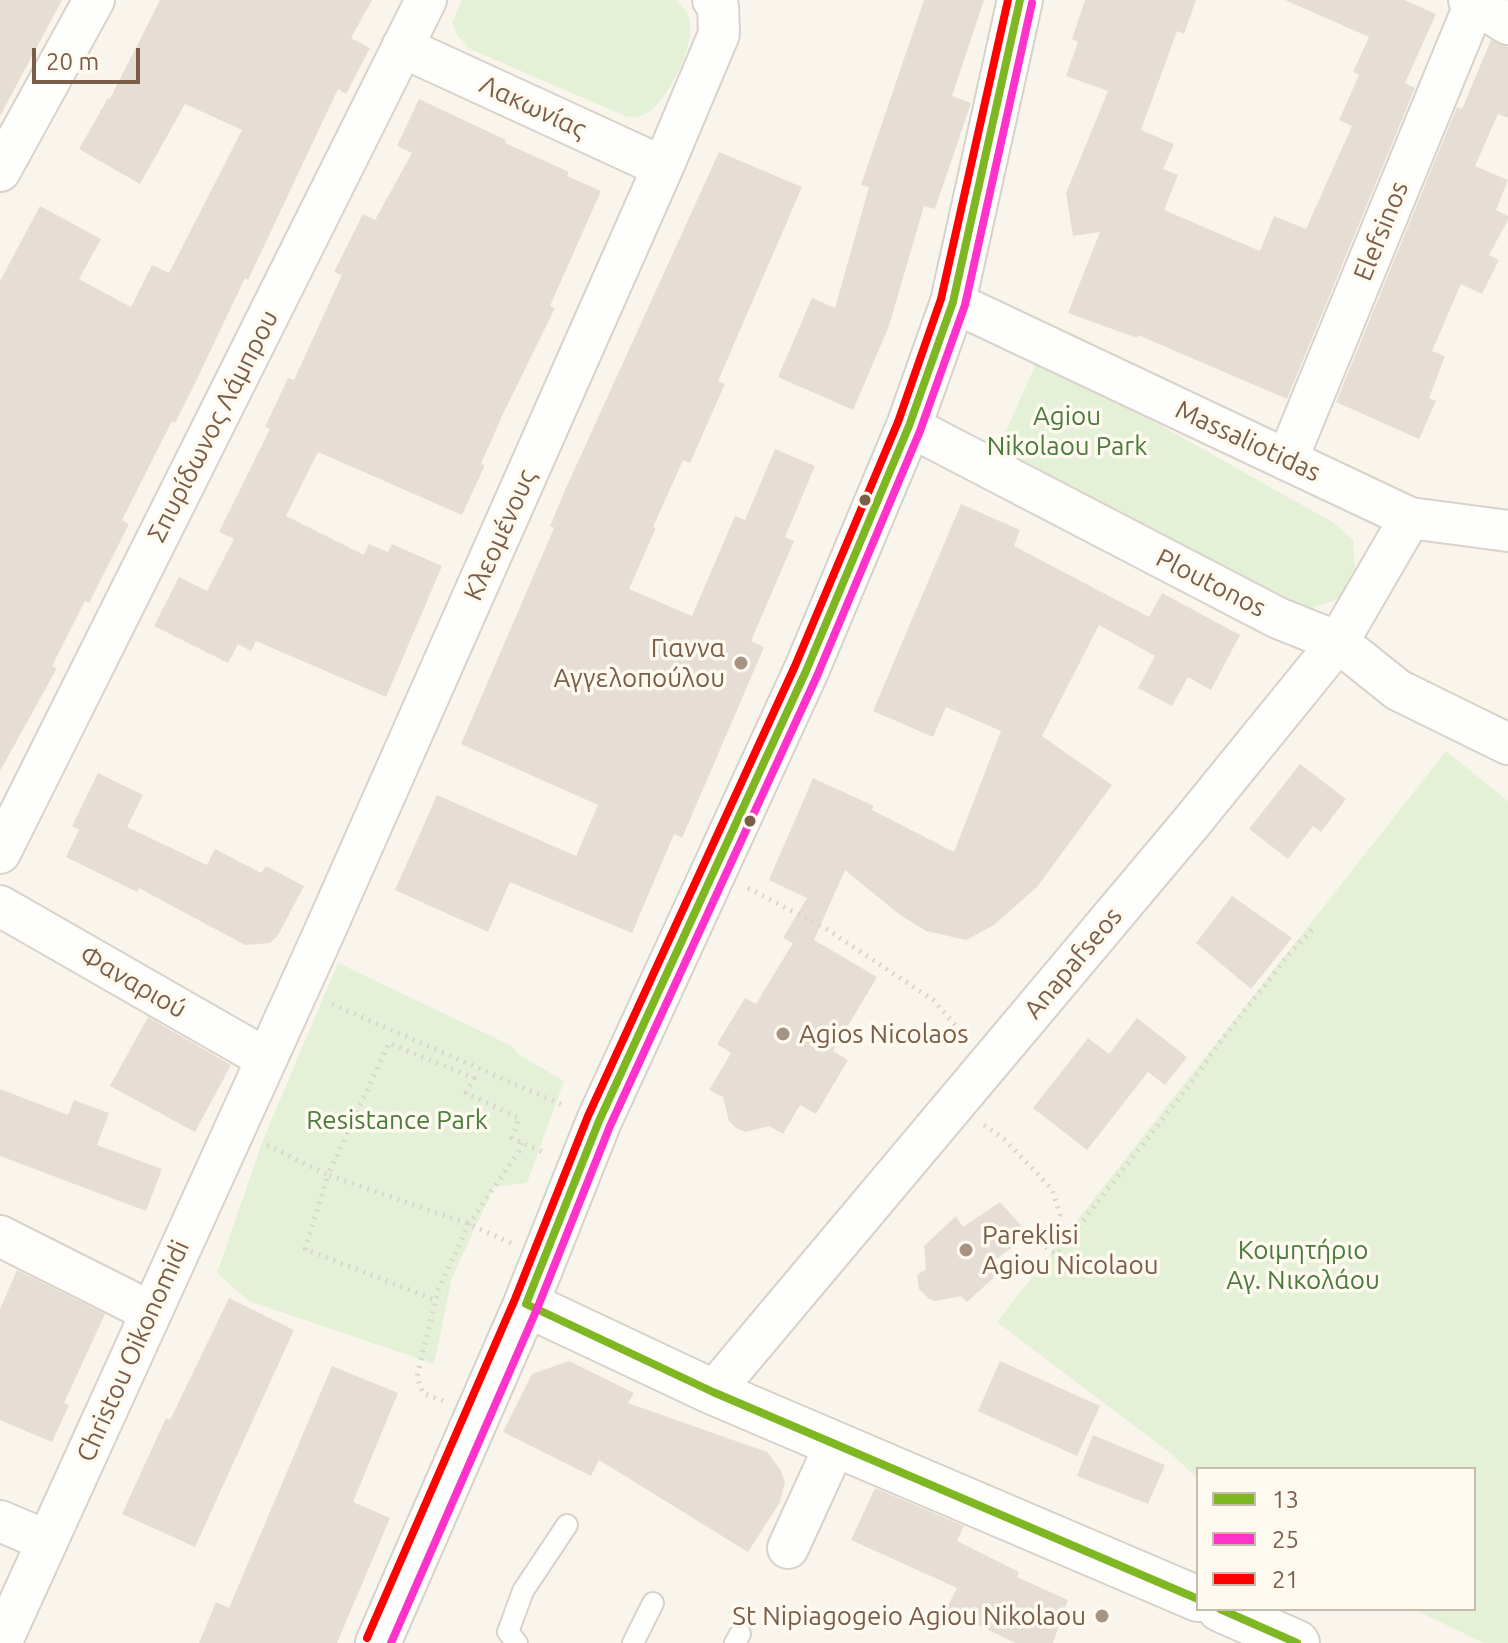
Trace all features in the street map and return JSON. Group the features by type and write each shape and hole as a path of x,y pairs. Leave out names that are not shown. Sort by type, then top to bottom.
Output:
{"main road":[{"path":"378,1643 526,1304 599,1121 806,671 909,426 953,302 1020,0"},
{"path":"526,1304 713,1392 1196,1598"},
{"path":"1225,1611 1297,1643"}],"street":[{"path":"0,171 94,0"},
{"name":"Σπυρίδωνος Λάμπρου","path":"0,853 426,0"},
{"path":"1472,1 1508,24"},
{"name":"Elefsinos","path":"1287,460 1472,1"},
{"name":"Κλεομένους","path":"265,1058 663,167 719,34 715,4"},
{"name":"Λακωνίας","path":"402,47 663,167"},
{"name":"Massaliotidas","path":"953,302 1410,518 1508,531"},
{"name":"Ploutonos","path":"909,426 1278,618 1338,642 1398,690 1508,744"},
{"name":"Anapafseos","path":"713,1392 1191,823 1338,642 1410,518"},
{"name":"Φαναριού","path":"0,906 265,1058"},
{"name":"Christou Oikonomidi","path":"1,1643 265,1058"},
{"path":"0,1236 151,1312"},
{"path":"788,1548 836,1443"},
{"path":"0,1521 47,1541"}],"lane":[{"path":"517,1643 508,1632 523,1591 567,1525"},
{"path":"633,1643 653,1603"}],"path":[{"path":"715,871 828,930 933,1000 988,1062"},
{"path":"954,1103 1004,1139 1052,1189 1060,1215 1042,1245 1057,1254 1219,1043 1291,952 1315,927"},
{"path":"297,989 599,1121"},
{"path":"435,1300 305,1249 328,1175 389,1043 474,1078 466,1093 519,1118 512,1138 579,1168"},
{"path":"234,1128 328,1175 469,1224 543,1258"},
{"path":"477,1415 423,1393 417,1377 438,1290 469,1224 522,1142"}],"green space":[{"path":"462,0 676,0 688,15 689,38 682,64 661,100 637,118 625,116 468,48 452,22"},
{"name":"Agiou Nikolaou Park","path":"1039,357 1334,523 1353,540 1355,568 1345,597 1300,611 997,451"},
{"name":"Κοιμητήριο Αγ. Νικολάου","path":"1446,751 1508,801 1508,1643 1484,1643 1417,1611 1476,1611 1476,1467 1196,1467 1196,1477 1170,1453 997,1322"},
{"name":"Resistance Park","path":"338,963 512,1046 518,1054 564,1081 527,1183 494,1187 452,1278 434,1364 249,1301 217,1273 263,1140"}],"building":[{"path":"0,0 62,0 0,116"},
{"path":"160,0 372,0 351,38 370,48 346,94 338,89 248,280 245,278 175,423 172,421 122,520 129,524 89,603 85,601 52,666 57,668 0,771 0,281 40,206 101,239 79,279 131,307 152,265 169,273 242,130 185,104 140,184 79,149 110,99"},
{"path":"924,0 984,0 952,96 971,103 935,209 924,206 889,326 853,410 778,377 812,298 835,308 869,187 861,185"},
{"path":"1085,0 1196,0 1184,34 1177,31 1141,130 1174,144 1163,169 1178,175 1164,210 1260,251 1274,216 1306,229 1352,126 1339,120 1359,75 1353,72 1369,37 1285,0 1404,0 1436,14 1405,83 1415,88 1287,399 1138,335 1137,338 1068,313 1100,232 1073,236 1066,193 1108,91 1066,76 1078,42 1072,39"},
{"path":"1491,40 1508,47 1508,118 1498,114 1475,166 1508,180 1496,210 1508,216 1508,220 1489,255 1499,260 1482,294 1461,284 1432,351 1445,356 1429,398 1436,401 1419,439 1336,402 1457,107 1462,109"},
{"path":"419,99 506,140 505,143 569,172 567,176 601,191 550,306 555,308 502,416 481,464 485,465 462,515 318,452 286,516 364,555 369,544 388,552 392,544 442,566 386,697 256,641 251,651 238,644 228,663 154,626 179,577 207,591 234,539 219,532 270,429 265,427 288,378 294,380 342,275 334,272 363,214 375,220 412,153 397,146"},
{"path":"719,152 802,187 718,381 725,384 690,463 683,460 629,589 692,616 735,516 745,520 775,449 815,466 785,537 794,541 751,641 764,647 682,838 674,834 632,933 510,882 488,932 395,890 437,795 576,856 598,805 461,744 554,528 550,526 566,488"},
{"path":"961,504 1020,530 1014,546 1149,617 1162,593 1240,635 1211,690 1188,677 1172,706 1138,688 1155,656 1099,625 1042,736 1112,785 1037,887 994,925 966,940 926,931 900,915 845,870 814,940 877,977 833,1051 848,1060 816,1114 800,1105 783,1134 769,1126 746,1132 729,1121 723,1097 709,1090 731,1053 717,1044 745,998 756,1004 793,943 783,938 807,898 769,880 813,778 874,806 872,810 954,852 1001,731 946,707 933,737 873,711"},
{"path":"1300,764 1346,799 1321,832 1313,826 1288,859 1249,829"},
{"path":"98,773 143,795 127,827 207,865 215,849 261,873 266,866 304,886 278,935 270,943 245,945 139,888 137,892 66,857 79,830 72,826"},
{"path":"1232,896 1292,938 1251,989 1196,943"},
{"path":"148,1017 231,1065 195,1132 110,1086"},
{"path":"1137,1018 1187,1057 1165,1085 1148,1072 1087,1150 1033,1108 1088,1038 1109,1054"},
{"path":"0,1089 68,1115 74,1100 109,1113 97,1145 162,1169 146,1211 0,1156"},
{"name":"Pareklisi Agiou Nicolaou","path":"1000,1202 1026,1231 1015,1245 994,1261 1001,1271 967,1302 961,1296 936,1301 929,1299 919,1289 917,1275 926,1269 924,1246 956,1216 963,1227"},
{"path":"17,1270 105,1314 64,1403 69,1405 52,1442 0,1420 0,1309"},
{"path":"229,1298 294,1330 195,1547 122,1514 166,1418 170,1420"},
{"path":"569,1361 634,1393 628,1403 767,1452 780,1469 785,1482 780,1502 748,1552 599,1460 591,1476 503,1432 532,1374"},
{"path":"1000,1361 1100,1406 1077,1456 978,1411"},
{"path":"332,1366 398,1393 353,1502 390,1518 337,1643 199,1643 216,1602 229,1608"},
{"path":"1093,1435 1165,1465 1148,1504 1077,1476"},
{"path":"875,1488 964,1526 957,1541 1019,1572 1017,1577 1068,1600 1053,1643 1015,1643 946,1609 957,1588 851,1540"}],"transit line":[{"name":"21","path":"367,1638 515,1299 588,1116 795,666 898,422 941,299 1008,0"},
{"name":"13","path":"1020,0 953,302 909,426 806,671 599,1121 526,1304 713,1392 1196,1598"},
{"name":"25","path":"391,1643 537,1309 610,1126 817,676 920,431 965,305 1032,3"},
{"name":"13","path":"1225,1611 1297,1643"}],"place":[{"name":"Γιαννα Αγγελοπούλου","path":"741,663"},
{"name":"Agios Nicolaos","path":"783,1034"},
{"name":"Pareklisi Agiou Nicolaou","path":"966,1250"},
{"name":"St Nipiagogeio Agiou Nikolaou","path":"1102,1616"}]}
